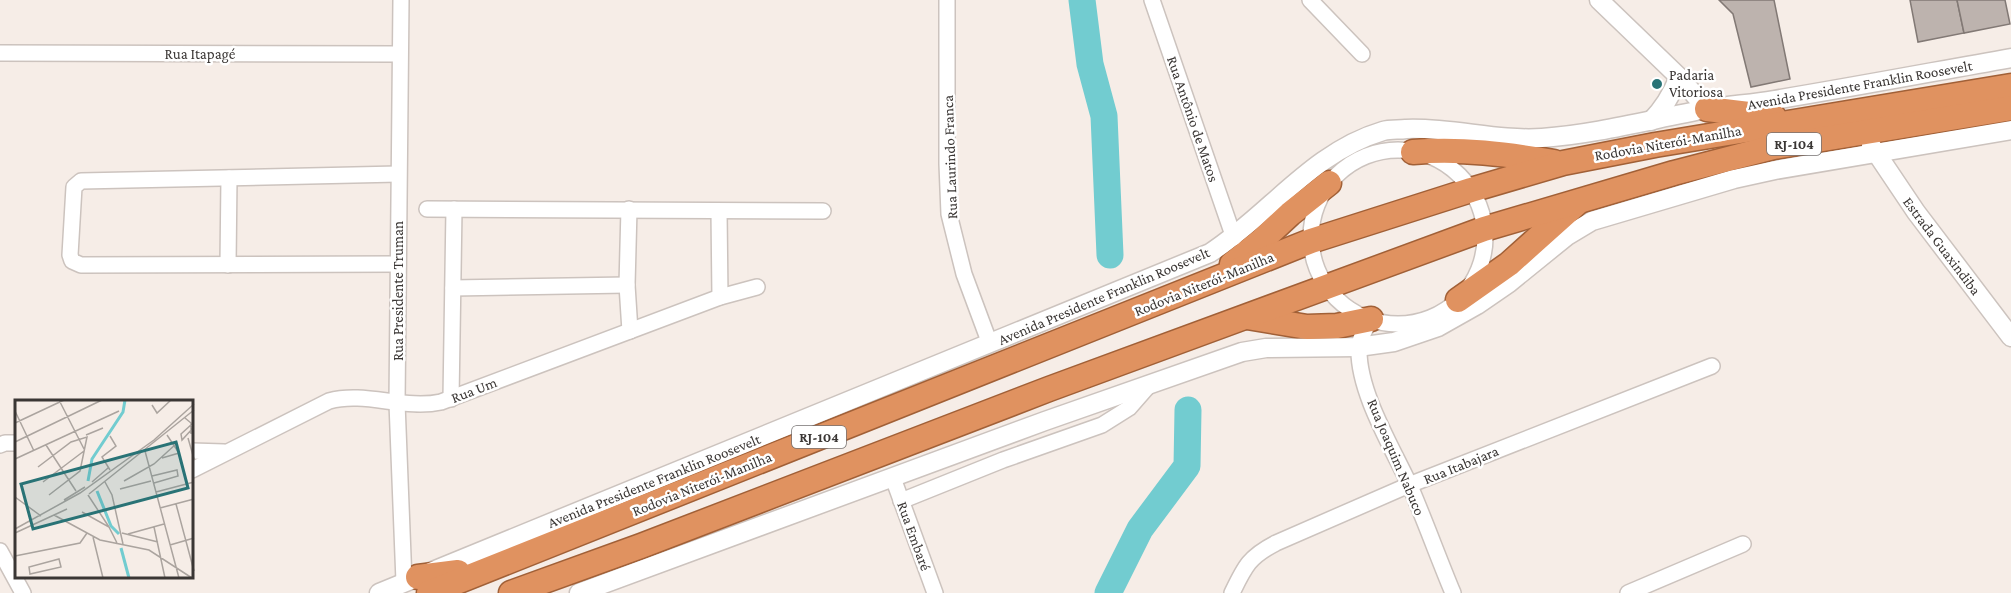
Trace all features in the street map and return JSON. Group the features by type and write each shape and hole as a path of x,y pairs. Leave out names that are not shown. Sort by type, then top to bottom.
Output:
{"highway":[{"name":"Rodovia Niterói-Manilha","path":"417,584 487,569 1311,241 1471,190 1563,163 1800,120 2011,86"},
{"name":"Rodovia Niterói-Manilha","path":"511,593 1038,393 1485,229 1581,199 1774,147 2011,108"},
{"path":"1707,109 1800,120"},
{"path":"1413,152 1446,149 1563,163"},
{"path":"1209,281 1263,240 1290,214 1329,183"},
{"path":"1458,300 1509,264 1581,199"},
{"path":"1245,317 1307,327 1337,326 1371,320"}],"street":[{"name":"Rua Presidente Truman","path":"401,0 397,403 417,584"},
{"name":"Rua Laurindo Franca","path":"947,0 949,214 964,274 990,344"},
{"name":"Rua Antônio de Matos","path":"1152,0 1233,238"},
{"path":"1310,0 1362,54"},
{"path":"1599,0 1679,77 1707,109"},
{"name":"Rua Itapagé","path":"0,53 399,54"},
{"name":"Avenida Presidente Franklin Roosevelt","path":"379,593 417,584 990,344 1178,268 1210,253 1233,238 1318,164 1350,146 1385,131 1444,130 1505,137 1540,138 1588,133 1707,109 1756,104 2011,58"},
{"path":"1651,121 1662,111 1679,77"},
{"path":"579,593 1214,361 1258,349 1358,347 1407,339 1438,327 1460,315 1509,283 1567,236 1592,220 1734,179 1819,161 1876,154 2011,130"},
{"path":"1383,151 1385,131"},
{"name":"Estrada Guaxindiba","path":"1863,133 1916,212 2011,337"},
{"path":"1383,151 1413,152 1430,156 1446,165 1460,176 1471,190 1481,211 1485,229 1482,258 1473,281 1458,300 1437,315 1412,323 1386,323 1371,320 1343,304 1325,286 1316,268 1311,241 1311,225 1321,196 1329,183 1353,162 1383,151"},
{"path":"398,174 81,181 74,187 70,255 72,261 81,265 398,264"},
{"path":"228,265 229,178"},
{"path":"427,209 823,211"},
{"path":"451,399 454,209"},
{"path":"629,209 627,285 630,331"},
{"path":"719,211 720,297"},
{"path":"453,288 627,285"},
{"name":"Rua Um","path":"194,469 329,401 339,399 429,405 451,399 720,297 756,287"},
{"path":"1358,347 1371,320"},
{"name":"Rua Joaquim Nabuco","path":"1358,347 1361,372 1371,400 1389,445 1409,485 1452,593"},
{"name":"Rua Itabajara","path":"1232,593 1247,564 1258,553 1276,543 1409,485 1712,366"},
{"path":"901,501 1004,460 1102,425 1129,408 1150,384"},
{"path":"0,445 15,443"},
{"path":"194,451 224,452"},
{"name":"Rua Embaré","path":"893,478 935,593"},
{"path":"1628,593 1743,544"},
{"path":"0,551 14,567"},
{"path":"18,578 23,593"}],"building":[{"path":"1719,0 1774,0 1790,79 1751,87 1733,14"},
{"path":"1910,0 1957,0 1964,33 1918,42"},
{"path":"1957,0 2005,0 2010,24 1964,33"}],"waterway":[{"path":"1082,0 1090,64 1104,116 1110,255"},
{"path":"1108,593 1140,529 1187,466 1188,410"}],"place":[{"name":"Padaria Vitoriosa","path":"1657,84"}]}
